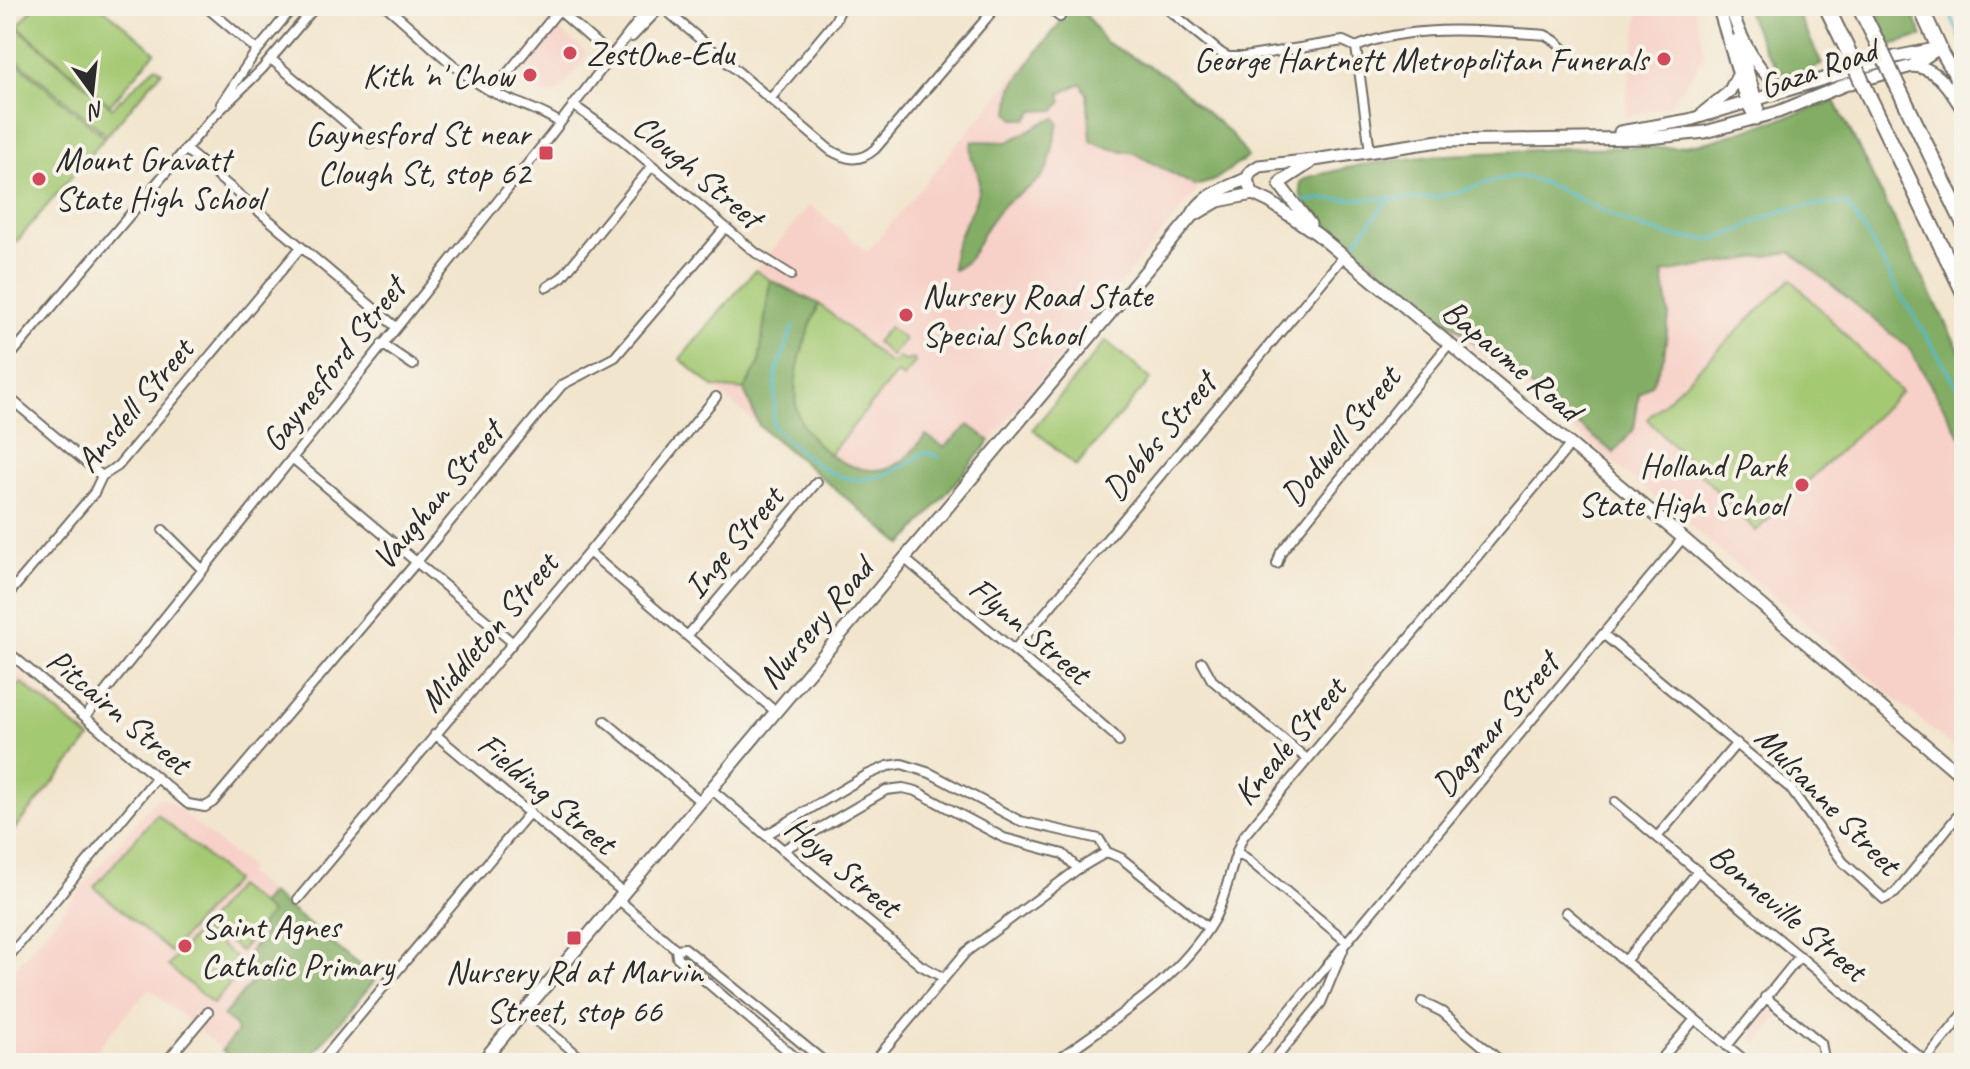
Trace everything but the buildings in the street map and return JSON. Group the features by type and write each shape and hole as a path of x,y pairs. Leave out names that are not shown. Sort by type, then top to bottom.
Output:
{"highway":[{"path":"1826,6 1964,293"},
{"path":"1859,6 1964,224"},
{"path":"1920,6 1939,48"}],"main road":[{"path":"1718,6 1739,73 1752,101"},
{"path":"1731,10 1746,44 1771,80 1782,87 1798,87"},
{"path":"1731,10 1757,119"},
{"path":"1939,48 1953,72 1964,103"},
{"name":"Gaza Road","path":"1270,166 1456,139 1681,136 1757,119 1847,84 1912,66 1939,48"},
{"name":"Gaza Road","path":"1580,137 1689,120 1907,53 1939,48"},
{"path":"1912,66 1925,68 1937,75 1964,111"},
{"path":"1689,120 1722,100 1734,86 1739,73"},
{"name":"Gaza Road","path":"1280,184 1314,160"},
{"path":"1270,166 1278,172 1280,184 1271,197 1257,196 1249,189 1248,178 1254,168 1270,166"},
{"name":"Nursery Road","path":"481,1063 1203,199 1248,178"},
{"name":"Bapaume Road","path":"1280,184 1317,234"},
{"name":"Bapaume Road","path":"1257,196 1317,234 1344,256 1683,538 1964,778"},
{"name":"Nursery Road","path":"1191,217 1218,201 1257,196"}],"street":[{"path":"205,6 257,50"},
{"path":"212,118 257,50 294,6"},
{"path":"6,361 212,118 271,59 316,6"},
{"path":"386,6 481,85 537,109 560,123"},
{"name":"Gaynesford Street","path":"623,45 650,6"},
{"path":"662,6 830,150 845,159 866,157 997,6"},
{"name":"Gaynesford Street","path":"85,717 573,105 612,57 662,6"},
{"path":"771,98 835,21 842,6"},
{"path":"1046,6 1060,17"},
{"path":"1164,6 1228,57 1343,41 1356,47"},
{"path":"496,94 502,80 556,8 612,57"},
{"path":"1356,47 1375,38 1473,29 1545,35 1556,40 1576,66"},
{"path":"1356,47 1370,151"},
{"path":"271,59 371,144"},
{"name":"Clough Street","path":"573,105 621,139 763,258 791,275"},
{"path":"185,149 396,327"},
{"path":"547,287 562,277 652,166"},
{"name":"Vaughan Street","path":"201,808 213,802 417,562 562,385 615,357 725,228"},
{"name":"Ansdell Street","path":"6,597 94,493 102,476 118,466 301,247"},
{"name":"Dobbs Street","path":"1014,650 1344,256"},
{"path":"382,344 413,365"},
{"name":"Dodwell Street","path":"1277,564 1281,552 1449,344"},
{"path":"6,395 102,476"},
{"name":"Middleton Street","path":"298,899 716,397"},
{"name":"Kneale Street","path":"1053,1063 1161,984 1208,928 1220,906 1243,837 1571,444"},
{"path":"292,458 512,642"},
{"name":"Inge Street","path":"688,635 817,482"},
{"path":"163,530 203,570"},
{"name":"Dagmar Street","path":"1246,1063 1683,538"},
{"path":"589,552 776,712"},
{"name":"Flynn Street","path":"905,559 1101,723 1119,742"},
{"name":"Mulsanne Street","path":"1603,634 1793,791 1843,862 1884,899 1895,893 1964,808"},
{"name":"Pitcairn Street","path":"6,650 188,804 201,808"},
{"path":"1202,662 1212,680 1307,759"},
{"path":"605,721 701,802"},
{"name":"Fielding Street","path":"435,734 530,812 676,949"},
{"path":"1657,837 1737,743"},
{"path":"766,835 867,775 899,764 926,771 1020,821 1097,838 1107,852 1121,858 1208,928"},
{"path":"6,960 156,778"},
{"path":"783,850 886,790 903,788 916,791 1004,838 1063,854 1078,869"},
{"name":"Hoya Street","path":"711,789 920,965 944,978"},
{"name":"Bonneville Street","path":"1615,802 1926,1062"},
{"path":"320,1063 530,812"},
{"path":"873,1063 966,952 1078,869 1107,852"},
{"path":"1236,852 1347,942"},
{"path":"1626,960 1698,871"},
{"path":"1566,912 1748,1063"},
{"name":"Dagmar Street","path":"1272,1063 1321,1003 1347,942"},
{"path":"802,1063 677,957 676,949 685,948 826,1063"},
{"path":"1727,1046 1800,956"},
{"path":"1765,997 1821,1043 1823,1055 1817,1063"},
{"path":"1422,1002 1444,1014 1503,1063"},
{"path":"524,1010 587,1063"},
{"path":"165,1063 208,1012"},
{"path":"1926,1062 1964,1013"},
{"path":"1658,1063 1695,1019"}],"shaded area":[{"path":"1640,6 1694,6 1705,57 1670,105 1624,118"},
{"path":"552,28 557,28 585,51 584,61 558,93 550,96 512,85 510,79"},
{"name":"Nursery Road State Special School","path":"1053,30 1216,168 903,545 680,360 810,205 867,252"},
{"name":"Holland Park State High School","path":"1444,162 1800,250 1910,348 1964,442 1964,757 1693,528 1361,256"},
{"path":"6,663 92,738 6,845"},
{"name":"Saint Agnes Catholic Primary","path":"164,798 250,868 246,873 376,979 305,1063 238,1063 149,988 85,1063 6,1063 6,977 155,799"},
{"path":"1768,1007 1780,1017 1757,1044 1742,1032 1763,1008"}],"green space":[{"path":"35,6 101,6 155,52 110,105 18,26"},
{"path":"1060,6 1082,9 1105,42 1165,75 1231,134 1248,157 1213,181 1195,186 1134,153 1091,141 1087,94 1081,83 1060,94 1062,102 1055,110 1034,111 1027,119 1015,119 1009,113 1012,88 1056,29 1061,20"},
{"path":"1744,6 1794,6 1822,64 1800,75 1781,72 1764,49"},
{"path":"1875,6 1909,6 1923,36 1890,45"},
{"path":"15,26 112,108 156,66 162,71 107,135 6,51 6,37"},
{"path":"6,54 105,137 6,254"},
{"path":"1835,101 1964,360 1964,442 1909,348 1791,252 1663,273 1669,315 1664,356 1652,383 1639,394 1634,429 1614,453 1316,217 1301,197 1300,182 1309,177 1360,165 1431,156 1569,148 1679,147 1712,141"},
{"path":"1056,118 1059,124 1045,172 1037,182 1002,207 971,256 953,270 955,248 979,184 971,155 973,141 1008,142"},
{"path":"755,270 770,280 759,364 744,390 713,387 680,359"},
{"path":"1791,279 1901,392 1756,531 1647,419"},
{"path":"770,280 819,304 801,353 796,379 796,405 809,435 836,459 869,470 886,469 901,462 926,435 944,447 969,425 990,441 903,545 759,426 744,390 759,364"},
{"path":"819,304 889,363 899,357 904,361 914,359 915,362 903,378 897,373 830,454 806,433 794,402 796,368"},
{"path":"889,327 905,340 891,356 876,342"},
{"path":"1106,341 1151,379 1076,466 1033,429"},
{"path":"22,683 90,739 6,839 6,792 10,790 14,763 6,757 6,738 15,721 6,711 6,697"},
{"path":"157,814 234,880 170,952 94,887"},
{"path":"236,886 271,913 240,951 206,923"},
{"path":"270,893 376,979 305,1063 238,1063 222,1050 237,1032 235,1026 223,1016 252,982 250,951 264,934 258,929 270,913 260,905"},
{"path":"200,928 245,966 213,1004 168,966"}],"waterway":[{"path":"1947,6 1964,47"},
{"path":"1304,201 1434,197 1506,178 1522,177 1551,186 1640,227 1672,236 1706,239 1733,233 1782,211 1846,203 1964,400"},
{"path":"1354,244 1390,197"},
{"path":"793,327 776,374 773,426 792,444 826,470 843,477 861,479 880,476 925,452 938,457"}],"place":[{"name":"ZestOne-Edu","path":"570,53"},
{"name":"George Hartnett Metropolitan Funerals","path":"1664,59"},
{"name":"Kith 'n' Chow","path":"530,75"},
{"name":"Gaynesford St near Clough St, stop 62","path":"546,153"},
{"name":"Mount Gravatt State High School","path":"39,179"},
{"name":"Nursery Road State Special School","path":"906,315"},
{"name":"Holland Park State High School","path":"1802,485"},
{"name":"Nursery Rd at Marvin Street, stop 66","path":"574,938"},
{"name":"Saint Agnes Catholic Primary","path":"185,946"}]}
